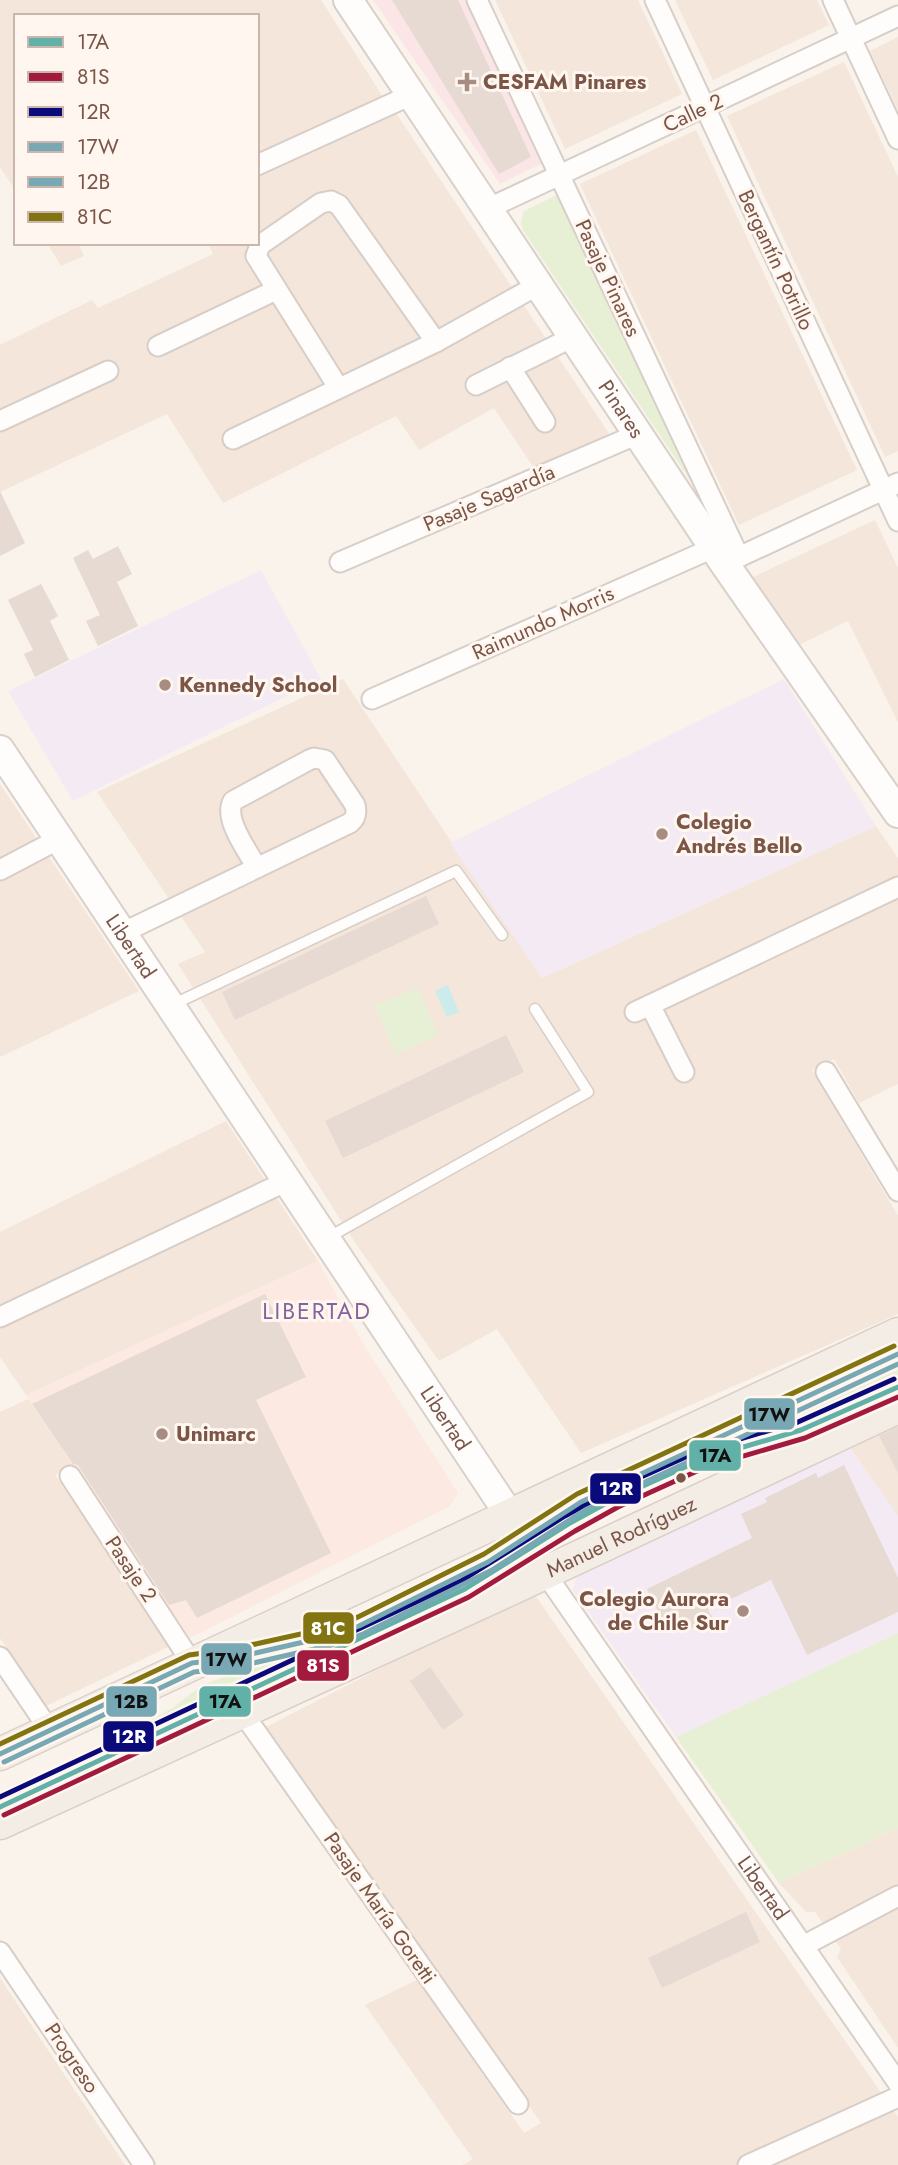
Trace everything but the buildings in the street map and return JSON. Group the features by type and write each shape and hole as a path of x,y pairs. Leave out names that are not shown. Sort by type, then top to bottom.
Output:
{"main road":[{"name":"Manuel Rodríguez","path":"0,1823 242,1712 527,1544 898,1335"},
{"name":"Manuel Rodríguez","path":"0,1754 192,1663 527,1544 898,1407"}],"street":[{"name":"Pinares","path":"348,0 638,434 725,556 898,813"},
{"name":"Pasaje Pinares","path":"477,0 559,175 725,556"},
{"name":"Bergantín Potrillo","path":"655,0 891,486 898,521"},
{"path":"833,0 898,139"},
{"name":"Calle 2","path":"487,209 898,16"},
{"path":"259,164 411,95"},
{"path":"338,387 257,260 257,248 321,203 331,201 339,205 436,342"},
{"path":"233,439 436,342 538,285"},
{"path":"158,346 276,290"},
{"path":"476,385 573,337"},
{"path":"510,368 545,422"},
{"path":"0,421 108,371"},
{"name":"Pasaje Sagardía","path":"340,562 638,434"},
{"name":"Raimundo Morris","path":"372,699 891,486"},
{"name":"Libertad","path":"0,750 527,1544 898,2083"},
{"path":"122,933 257,868 354,820 355,806 325,760 309,760 230,806 230,818 257,868"},
{"path":"0,870 59,839"},
{"path":"684,1072 642,1008 898,887"},
{"path":"826,1072 898,1191"},
{"path":"0,1317 287,1181"},
{"name":"Pasaje 2","path":"70,1476 192,1663"},
{"path":"0,1657 50,1731"},
{"name":"Pasaje María Goretti","path":"242,1712 518,2104"},
{"path":"803,1945 898,1896"},
{"name":"Progreso","path":"0,1952 144,2165"},
{"path":"748,2165 898,2097"}],"lane":[{"path":"170,1005 456,871 502,935"},
{"path":"326,1239 588,1092 535,1009"},
{"path":"0,1807 454,1594 498,1570 581,1502 898,1354"},
{"path":"527,1544 681,1469 720,1453 822,1423 898,1387"}],"shaded area":[{"path":"0,0 321,0 385,100 259,156 259,14 14,14 14,188 0,167"},
{"name":"CESFAM Pinares","path":"373,0 468,0 543,163 500,184"},
{"path":"495,0 638,0 682,94 565,149"},
{"path":"675,0 817,0 829,25 713,80"},
{"path":"898,37 898,110 870,51"},
{"path":"844,62 898,177 898,451 885,457 727,116"},
{"path":"396,113 612,438 536,471 494,408 419,450 396,416 223,503 167,414 0,492 0,345 92,300 98,308 213,254 209,245 259,245 259,175"},
{"path":"696,130 857,470 739,525 580,184"},
{"path":"48,245 79,245 84,256 61,266"},
{"path":"875,520 898,568 898,722 848,621 795,647 753,577"},
{"name":"Kennedy School","path":"261,570 321,679 73,801 8,691"},
{"path":"343,679 542,978 876,826 898,858 898,1084 859,1103 834,1059 812,1070 898,1216 898,1314 581,1453 497,1329 439,1361 356,1244 178,964 205,952 97,792"},
{"name":"Colegio Andrés Bello","path":"784,679 876,826 542,978 450,843"},
{"path":"0,784 139,991 0,1057"},
{"path":"226,1121 318,1261 26,1395 0,1357 0,1232"},
{"name":"Unimarc","path":"318,1261 365,1347 458,1493 450,1506 190,1638 26,1395"},
{"path":"28,1399 74,1466 55,1475 170,1646 46,1706 0,1638 0,1412"},
{"path":"898,1420 898,1516 848,1445"},
{"name":"Colegio Aurora de Chile Sur","path":"848,1445 898,1516 898,1633 676,1737 573,1590 576,1578"},
{"path":"523,1595 537,1598 898,2117 898,2165 463,2165 473,2159 365,2005 417,1980 524,2133 541,2123 264,1728"},
{"path":"898,1828 898,2048 837,1957 841,1949 815,1912 806,1912 779,1883"},
{"path":"0,1978 100,2128 125,2165 0,2165"}],"green space":[{"path":"561,193 708,507 523,230 521,222 524,211"},
{"path":"418,988 438,1035 396,1055 375,1005"},
{"path":"898,1360 898,1378 888,1383 794,1425 703,1452"},
{"path":"898,1633 898,1828 779,1883 676,1737"},
{"path":"337,1643 0,1801 0,1792 134,1729 171,1709 208,1683 288,1652"}],"water":[{"path":"448,985 459,1012 447,1017 435,991"}],"transit line":[{"name":"81C","path":"0,1744 189,1655 233,1649 328,1628 356,1618 484,1554 577,1494 894,1346"},
{"name":"17W","path":"0,1754 192,1663 234,1658 330,1636 359,1626 488,1562 581,1502 898,1354"},
{"name":"12B","path":"4,1762 194,1672 236,1667 332,1645 363,1634 492,1570 585,1510 898,1364"},
{"name":"12R","path":"0,1797 461,1581 610,1491 699,1451 798,1422 894,1379"},
{"name":"17A","path":"0,1807 465,1589 570,1523 614,1499 703,1459 801,1430 898,1387"},
{"name":"81S","path":"4,1815 469,1597 618,1507 706,1467 805,1438 898,1397"}],"place":[{"name":"CESFAM Pinares","path":"467,82"},
{"name":"Kennedy School","path":"165,685"},
{"name":"Colegio Andrés Bello","path":"662,834"},
{"name":"Unimarc","path":"162,1434"},
{"name":"Colegio Aurora de Chile Sur","path":"743,1611"}],"district":[{"name":"LIBERTAD","path":"317,1311"}]}
